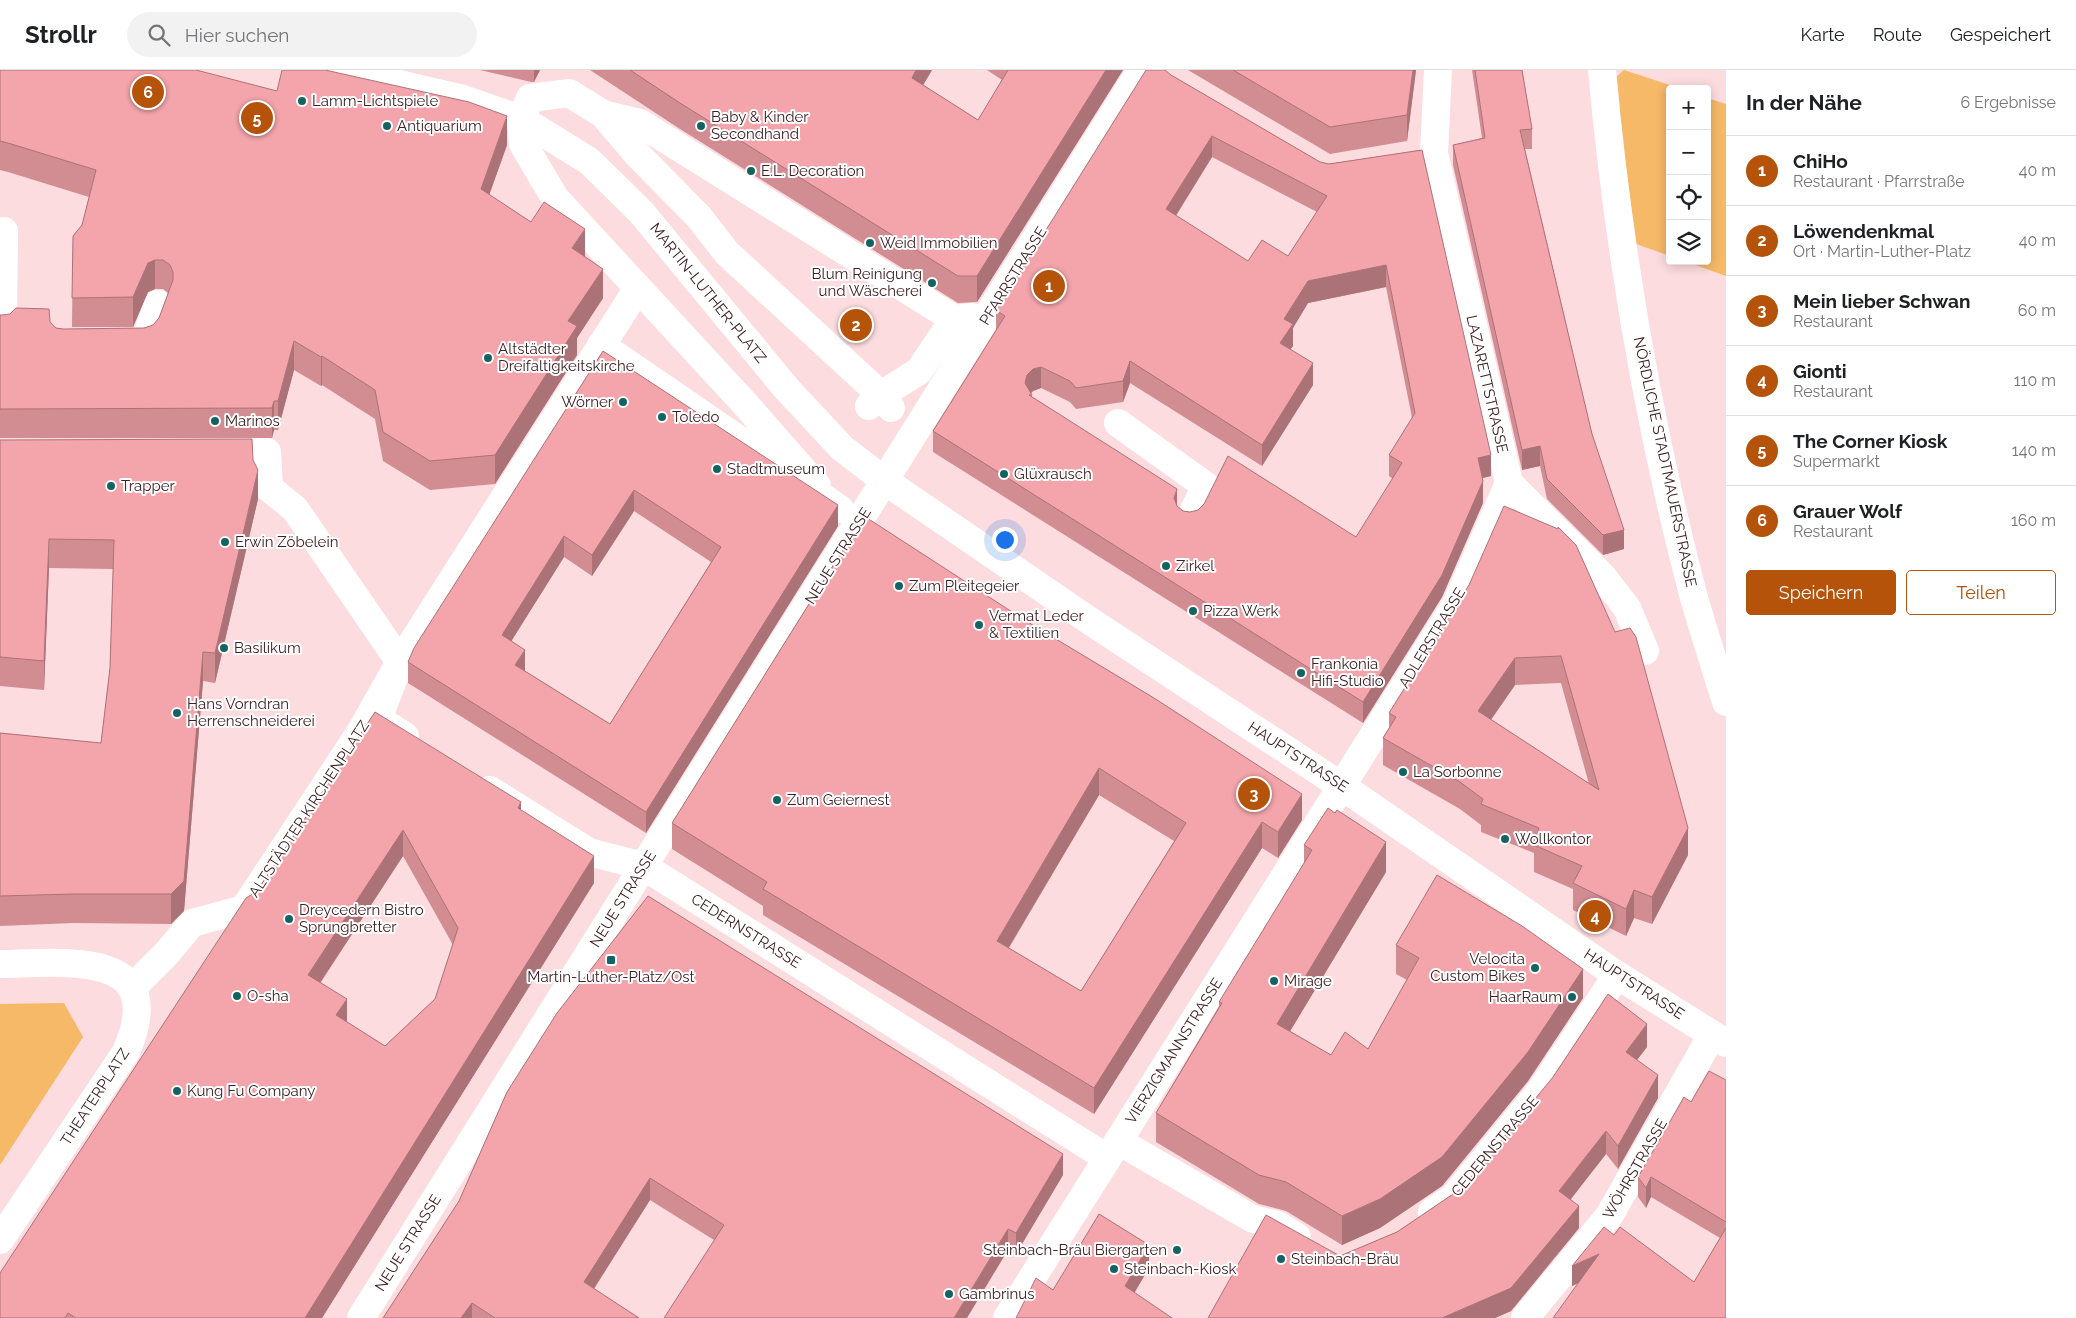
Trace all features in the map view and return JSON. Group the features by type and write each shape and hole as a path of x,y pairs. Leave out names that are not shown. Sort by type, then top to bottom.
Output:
{"street":[{"path":"339,70 463,99 520,119"},
{"name":"PFARRSTRASSE","path":"885,481 1141,70"},
{"name":"LAZARETTSTRASSE","path":"1438,70 1424,155 1510,483"},
{"name":"NÖRDLICHE STADTMAUERSTRASSE","path":"1602,70 1610,159 1645,386 1693,593 1726,702"},
{"path":"840,510 748,406 555,198 523,144 520,119 530,98 569,93 603,114 637,154 699,217 728,253 880,403 920,371 954,319"},
{"path":"603,114 640,123 954,319 968,317 986,319"},
{"name":"MARTIN-LUTHER-PLATZ","path":"520,119 589,161 611,181 664,238 786,388 842,448 885,481"},
{"path":"3,329 4,232"},
{"path":"638,288 601,345 818,484"},
{"path":"99,342 144,342 158,304"},
{"name":"ALTSTÄDTER KIRCHENPLATZ","path":"132,988 167,953 192,923 244,909 361,731 400,662 601,345"},
{"path":"1118,423 1206,486 1190,518"},
{"path":"189,453 267,452 269,488 295,509 400,662"},
{"name":"HAUPTSTRASSE","path":"885,481 1090,621 1340,785 1618,975 1719,1039"},
{"name":"NEUE STRASSE","path":"361,1318 885,481"},
{"path":"1510,483 1604,577 1627,608 1645,651"},
{"name":"ADLERSTRASSE","path":"1340,785 1456,604 1510,483"},
{"name":"ALTSTÄDTER KIRCHENPLATZ","path":"400,662 378,720 429,751"},
{"name":"CEDERNSTRASSE","path":"471,778 589,852 643,866 1113,1150 1253,1219 1278,1225 1318,1249"},
{"name":"VIERZIGMANNSTRASSE","path":"1007,1318 1340,785"},
{"path":"0,964 83,963 112,971 124,979 132,988"},
{"name":"CEDERNSTRASSE","path":"1412,1225 1453,1198 1528,1106 1618,975"},
{"name":"THEATERPLATZ","path":"0,1240 126,1052 134,1034 137,1016 136,999 132,988"},
{"name":"WÖHRSTRASSE","path":"1525,1318 1609,1216 1719,1039"}],"shaded area":[{"path":"1624,70 1670,85 1666,85 1666,255 1636,244 1614,79"},
{"path":"1711,99 1726,104 1726,276 1695,265 1711,265"},
{"path":"64,1003 83,1037 0,1165 0,1004"}],"building":[{"path":"0,70 196,70 277,91 282,70 325,70 469,102 507,116 481,189 531,222 544,202 585,229 572,248 603,269 568,321 577,326 495,455 430,461 383,432 375,390 322,356 294,341 278,401 274,401 272,408 0,409 0,315 10,314 16,308 49,309 50,322 56,328 144,328 153,325 159,318 173,280 173,272 170,265 163,260 155,260 148,263 133,297 72,298 73,236 82,225 96,170 0,141"},
{"path":"630,70 916,70 912,78 978,120 1008,70 1106,70 977,276 958,276"},
{"path":"1146,70 1165,70 1320,162 1329,164 1422,150 1491,455 1478,458 1483,481 1442,575 1363,702 933,431 1005,316 996,310","holes":["1212,136 1327,196 1288,256 1262,240 1248,261 1166,209","1386,265 1415,413 1389,455 1402,463 1356,537 1228,456 1204,504 1198,510 1183,511 1177,506 1174,498 1177,489 1029,395 1032,395 1025,383 1027,375 1033,369 1041,367 1070,381 1076,388 1123,381 1130,361 1262,445 1313,363 1280,343 1293,324 1284,319 1308,281"]},
{"path":"1233,70 1413,70 1407,115 1330,127"},
{"path":"1475,70 1522,70 1532,129 1520,130 1592,434 1624,530 1603,535 1547,479 1540,446 1522,450 1453,145 1485,138"},
{"path":"603,351 838,505 646,812 408,662 414,648","holes":["634,490 721,547 610,724 515,665 525,650 502,635 564,536 592,555"]},
{"path":"252,439 253,460 258,470 215,653 203,652 184,881 171,894 0,896 0,733 101,743 110,668 114,540 49,539 44,661 0,657 0,440"},
{"path":"1504,506 1558,529 1558,527 1576,545 1615,632 1630,628 1636,637 1688,828 1652,897 1634,890 1626,909 1573,883 1582,866 1534,845 1539,828 1481,804 1483,799 1460,782 1383,738 1396,717 1389,713 1469,585","holes":["1561,656 1599,790 1478,711 1515,658"]},
{"path":"864,516 1026,621 1154,698 1302,794 1278,832 1262,822 1094,1088 763,889 767,882 672,823","holes":["1099,768 1186,823 1081,991 997,941"]},
{"path":"375,712 521,802 518,808 594,856 305,1318 76,1318 68,1313 65,1318 0,1318 0,1273 246,898 257,891","holes":["403,830 458,928 435,999 385,1046 336,1015 347,999 308,975"]},
{"path":"1328,808 1335,813 1337,810 1386,842 1277,1024 1331,1055 1345,1032 1368,1049 1419,958 1396,945 1437,875 1522,926 1583,969 1528,1052 1442,1157 1380,1199 1342,1216 1286,1182 1259,1175 1156,1113 1222,1003 1219,1002 1312,850 1304,845"},
{"path":"648,896 1063,1154 1016,1233 1008,1229 954,1318 664,1318 724,1225 650,1178 584,1282 639,1318 495,1318 472,1303 461,1318 383,1318 459,1201 507,1092 557,1013"},
{"path":"1608,994 1647,1024 1626,1052 1658,1075 1618,1146 1606,1131 1559,1191 1579,1206 1511,1288 1442,1318 1208,1318 1266,1215 1340,1256 1397,1232 1462,1188 1553,1077"},
{"path":"1709,1071 1726,1080 1726,1222 1651,1177 1646,1188 1638,1177 1684,1097 1691,1102"},
{"path":"1099,1214 1149,1245 1125,1286 1172,1318 1016,1318 1036,1278 1053,1290"},
{"path":"1604,1227 1614,1235 1620,1227 1694,1282 1726,1228 1726,1318 1553,1318 1599,1254 1572,1266"}],"place":[{"name":"Grauer Wolf","path":"148,92"},
{"name":"Lamm-Lichtspiele","path":"302,101"},
{"name":"The Corner Kiosk","path":"257,118"},
{"name":"Antiquarium","path":"387,126"},
{"name":"Baby & Kinder Secondhand","path":"701,126"},
{"name":"E.L. Decoration","path":"751,171"},
{"name":"Weid Immobilien","path":"870,243"},
{"name":"Blum Reinigung und Wäscherei","path":"932,283"},
{"name":"ChiHo","path":"1049,286"},
{"name":"Löwendenkmal","path":"856,325"},
{"name":"Altstädter Dreifaltigkeitskirche","path":"488,358"},
{"name":"Wörner","path":"623,402"},
{"name":"Toledo","path":"662,417"},
{"name":"Marinos","path":"215,421"},
{"name":"Stadtmuseum","path":"717,469"},
{"name":"Glüxrausch","path":"1004,474"},
{"name":"Trapper","path":"111,486"},
{"name":"Erwin Zöbelein","path":"225,542"},
{"name":"Zirkel","path":"1166,566"},
{"name":"Zum Pleitegeier","path":"899,586"},
{"name":"Pizza Werk","path":"1193,611"},
{"name":"Vermat Leder & Textilien","path":"979,625"},
{"name":"Basilikum","path":"224,648"},
{"name":"Frankonia Hifi-Studio","path":"1301,673"},
{"name":"Hans Vorndran Herrenschneiderei","path":"177,713"},
{"name":"La Sorbonne","path":"1403,772"},
{"name":"Mein lieber Schwan","path":"1254,794"},
{"name":"Zum Geiernest","path":"777,800"},
{"name":"Wollkontor","path":"1505,839"},
{"name":"Gionti","path":"1595,916"},
{"name":"Dreycedern Bistro Sprungbretter","path":"289,919"},
{"name":"Martin-Luther-Platz/Ost","path":"611,960"},
{"name":"Velocita Custom Bikes","path":"1535,968"},
{"name":"Mirage","path":"1274,981"},
{"name":"O-sha","path":"237,996"},
{"name":"HaarRaum","path":"1572,997"},
{"name":"Kung Fu Company","path":"177,1091"},
{"name":"Steinbach-Bräu Biergarten","path":"1177,1250"},
{"name":"Steinbach-Bräu","path":"1281,1259"},
{"name":"Steinbach-Kiosk","path":"1114,1269"},
{"name":"Gambrinus","path":"949,1294"}]}
